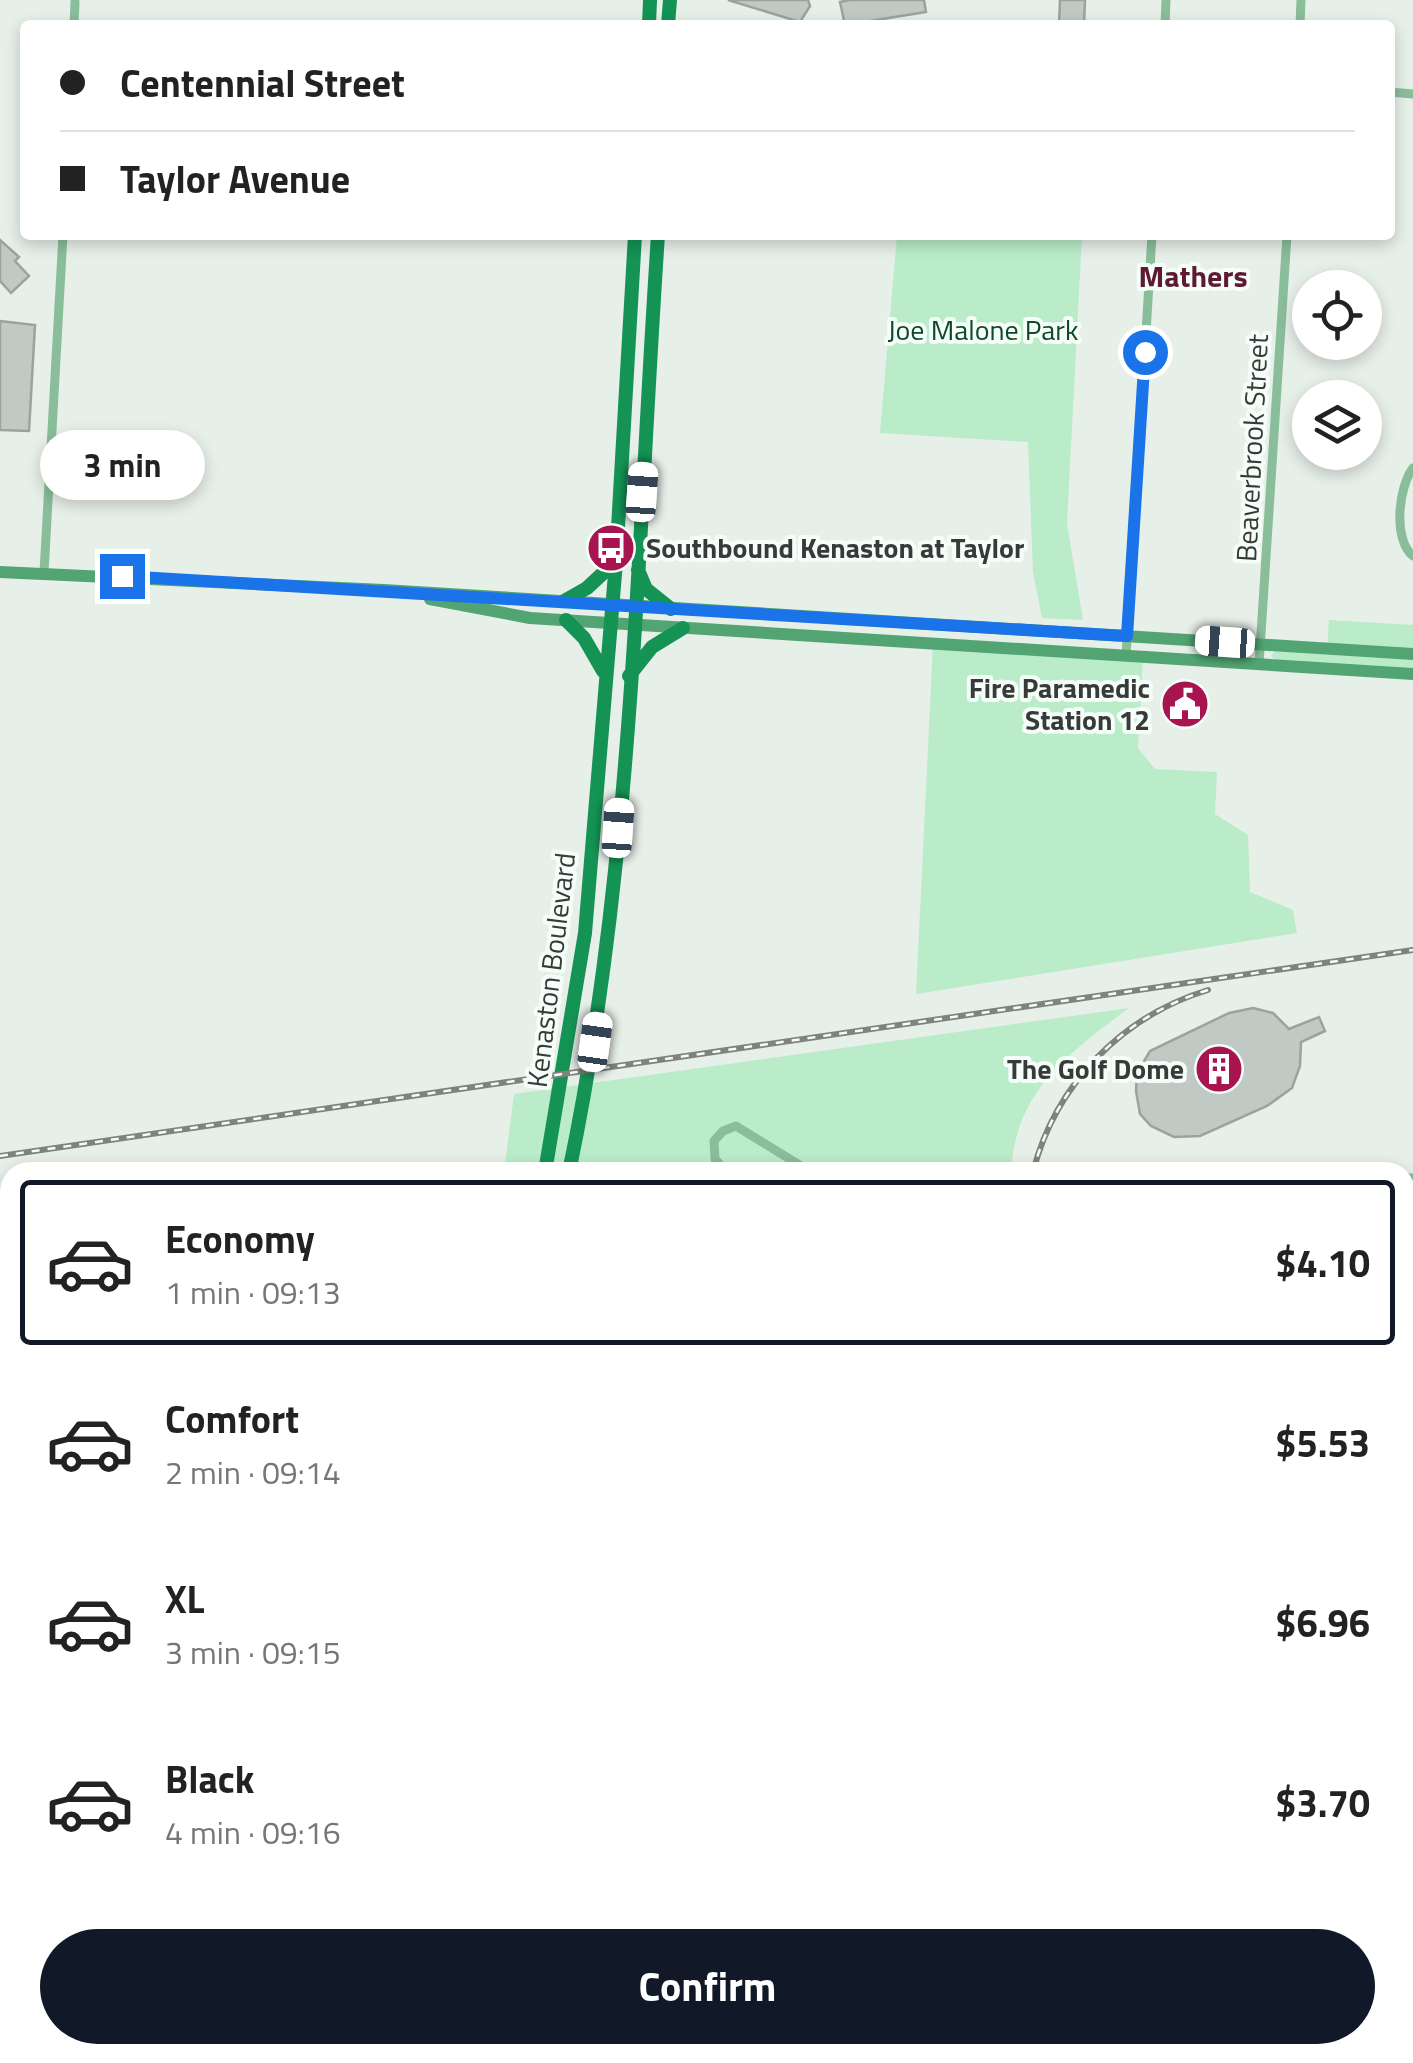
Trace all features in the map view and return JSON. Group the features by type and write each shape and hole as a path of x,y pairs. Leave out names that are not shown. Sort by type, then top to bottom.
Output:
{"main road":[{"name":"Kenaston Boulevard","path":"547,1162 585,934 616,562 635,240"},
{"name":"Kenaston Boulevard","path":"571,1162 602,989 629,677 658,240"},
{"path":"564,601 588,588 616,562"},
{"path":"637,565 646,589 672,609"},
{"path":"0,572 384,590 1413,654"},
{"path":"384,590 509,616 1413,674"},
{"path":"566,620 584,638 604,672"},
{"path":"629,677 652,646 683,628"}],"street":[{"path":"74,20 75,2"},
{"path":"44,572 63,240"},
{"path":"1126,656 1152,240"},
{"name":"Beaverbrook Street","path":"1259,664 1287,240"},
{"path":"1413,468 1404,486 1401,532 1403,544 1413,556"},
{"path":"718,1162 714,1141 722,1131 736,1126 795,1162"}],"green space":[{"name":"Joe Malone Park","path":"897,240 1082,240 1067,524 1083,620 1042,618 1033,572 1028,442 880,433"},
{"path":"1329,620 1413,625 1413,654 1327,649"},
{"path":"933,644 1143,657 1138,748 1155,769 1217,772 1215,814 1248,835 1250,892 1293,910 1297,933 916,994"},
{"path":"1275,651 1413,660 1413,669 1275,660 1271,656"},
{"path":"1129,1008 1049,1076 1023,1119 1012,1162 505,1162 514,1094"}],"building":[{"path":"728,0 808,0 810,6 801,20"},
{"path":"924,0 926,12 876,20 844,20 840,2"},
{"path":"1060,0 1085,0 1084,20 1059,20"},
{"path":"0,240 19,257 15,261 29,276 11,293 0,281"},
{"path":"0,321 35,325 29,431 0,430"},
{"name":"The Golf Dome","path":"1253,1008 1273,1013 1289,1029 1319,1017 1325,1031 1301,1042 1300,1066 1292,1088 1267,1106 1200,1136 1174,1137 1151,1126 1140,1114 1136,1091 1137,1073 1150,1051 1229,1013"}],"railway":[{"path":"0,1156 1413,950"},
{"path":"1036,1162 1058,1111 1096,1058 1147,1017 1208,990"}],"place":[{"name":"Southbound Kenaston at Taylor","path":"611,548"},
{"name":"Fire Paramedic Station 12","path":"1185,704"},
{"name":"The Golf Dome","path":"1219,1069"}],"district":[{"name":"Mathers","path":"1193,277"}],"route":[{"path":"122,576 1127,636 1145,352"}]}
